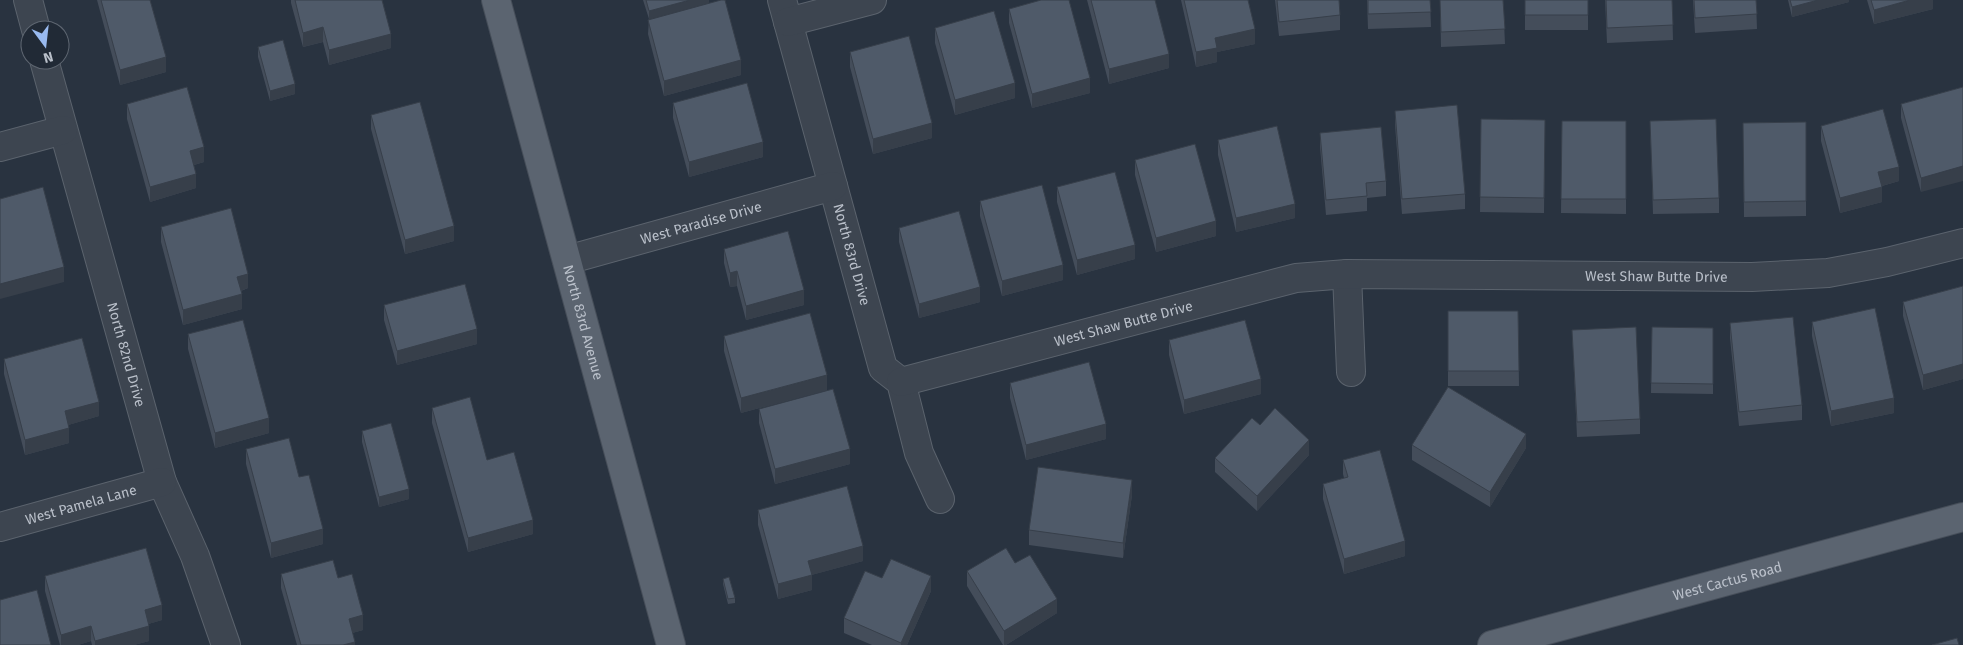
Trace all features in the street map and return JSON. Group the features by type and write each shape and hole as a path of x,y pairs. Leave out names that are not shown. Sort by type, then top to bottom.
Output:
{"main road":[{"name":"North 83rd Avenue","path":"496,0 672,645"},
{"name":"West Cactus Road","path":"1492,645 1963,517"}],"street":[{"path":"28,0 33,20"},
{"path":"785,11 872,0"},
{"name":"North 83rd Drive","path":"785,11 883,368 901,382"},
{"name":"North 82nd Drive","path":"47,70 162,482 195,556 226,645"},
{"path":"0,147 62,130"},
{"name":"West Paradise Drive","path":"567,260 833,186"},
{"name":"West Shaw Butte Drive","path":"901,382 1296,278 1347,274 1752,277 1828,273 1887,262 1963,243"},
{"path":"1347,274 1351,372"},
{"path":"901,382 919,453 940,499"},
{"name":"West Pamela Lane","path":"0,527 162,482"}],"building":[{"path":"101,0 150,0 166,57 120,70"},
{"path":"295,0 382,0 391,34 329,50 323,27 303,33"},
{"path":"646,0 690,0 649,11"},
{"path":"725,0 741,60 664,81 648,20"},
{"path":"1041,0 1069,0 1090,78 1032,94 1009,9"},
{"path":"1091,0 1155,0 1169,54 1109,69"},
{"path":"1184,0 1248,0 1255,29 1215,38 1217,48 1196,52"},
{"path":"1277,0 1339,0 1340,15 1279,22"},
{"path":"1368,0 1430,0 1431,12 1368,14"},
{"path":"1440,0 1503,0 1505,29 1441,32"},
{"path":"1525,0 1588,0 1588,15 1525,15"},
{"path":"1606,0 1672,0 1673,25 1607,28"},
{"path":"1694,0 1756,0 1757,14 1695,18"},
{"path":"1790,0 1818,0 1792,7"},
{"path":"1871,0 1910,0 1874,10"},
{"path":"994,11 1015,83 955,100 935,28"},
{"path":"909,36 932,123 873,139 850,52"},
{"path":"283,40 295,84 270,91 258,47"},
{"path":"747,83 763,142 689,162 673,103"},
{"path":"187,87 204,147 190,151 196,174 150,187 127,104"},
{"path":"1963,87 1963,166 1921,178 1901,104"},
{"path":"420,102 454,226 405,240 371,115"},
{"path":"1457,105 1465,194 1402,199 1395,111"},
{"path":"1883,109 1899,167 1878,172 1882,187 1840,198 1821,126"},
{"path":"1481,119 1545,120 1544,198 1480,197"},
{"path":"1716,119 1719,198 1653,200 1650,121"},
{"path":"1562,121 1626,121 1626,199 1561,199"},
{"path":"1806,122 1806,201 1744,202 1743,123"},
{"path":"1277,126 1295,204 1236,218 1218,140"},
{"path":"1381,127 1386,181 1366,183 1367,196 1326,200 1320,133"},
{"path":"1195,144 1216,221 1156,238 1135,160"},
{"path":"1115,172 1135,245 1077,260 1057,187"},
{"path":"1042,185 1063,265 1002,281 980,201"},
{"path":"43,187 64,267 0,284 0,199"},
{"path":"231,208 248,274 237,277 242,294 183,310 161,227"},
{"path":"959,211 980,287 919,304 899,228"},
{"path":"788,231 804,290 746,306 737,271 730,273 724,249"},
{"path":"465,284 477,329 397,351 384,305"},
{"path":"1963,286 1963,364 1923,375 1903,302"},
{"path":"1875,308 1894,398 1831,411 1812,322"},
{"path":"1448,311 1518,311 1519,371 1448,371"},
{"path":"810,313 827,375 741,398 724,336"},
{"path":"1793,317 1802,405 1739,412 1730,323"},
{"path":"243,320 269,418 215,433 188,334"},
{"path":"1245,320 1261,379 1184,400 1169,340"},
{"path":"1636,327 1640,419 1577,422 1572,330"},
{"path":"1652,327 1713,328 1713,384 1651,383"},
{"path":"82,338 99,402 65,411 69,428 25,440 4,359"},
{"path":"1089,362 1106,424 1026,445 1010,383"},
{"path":"1448,387 1526,434 1490,492 1412,445"},
{"path":"833,389 850,449 775,469 759,409"},
{"path":"470,397 487,460 514,452 533,520 468,538 432,408"},
{"path":"1275,408 1309,440 1257,496 1215,458 1252,418 1260,425"},
{"path":"391,423 409,489 379,497 362,431"},
{"path":"289,438 299,477 309,475 323,529 271,543 246,449"},
{"path":"1380,450 1405,541 1344,559 1323,484 1348,477 1343,460"},
{"path":"1038,467 1132,480 1123,543 1029,530"},
{"path":"847,486 863,546 808,561 812,575 778,584 758,510"},
{"path":"146,548 162,605 145,610 149,626 95,641 91,626 61,635 45,576"},
{"path":"1006,548 1015,563 1030,555 1057,599 1004,631 967,571"},
{"path":"891,559 931,576 901,643 844,618 865,571 882,578"},
{"path":"333,560 338,578 352,574 363,615 349,619 355,642 343,645 301,645 281,574"},
{"path":"729,577 735,598 728,599 723,579"},
{"path":"37,590 51,645 0,645 0,600"},
{"path":"1957,638 1959,645 1932,645"}]}
